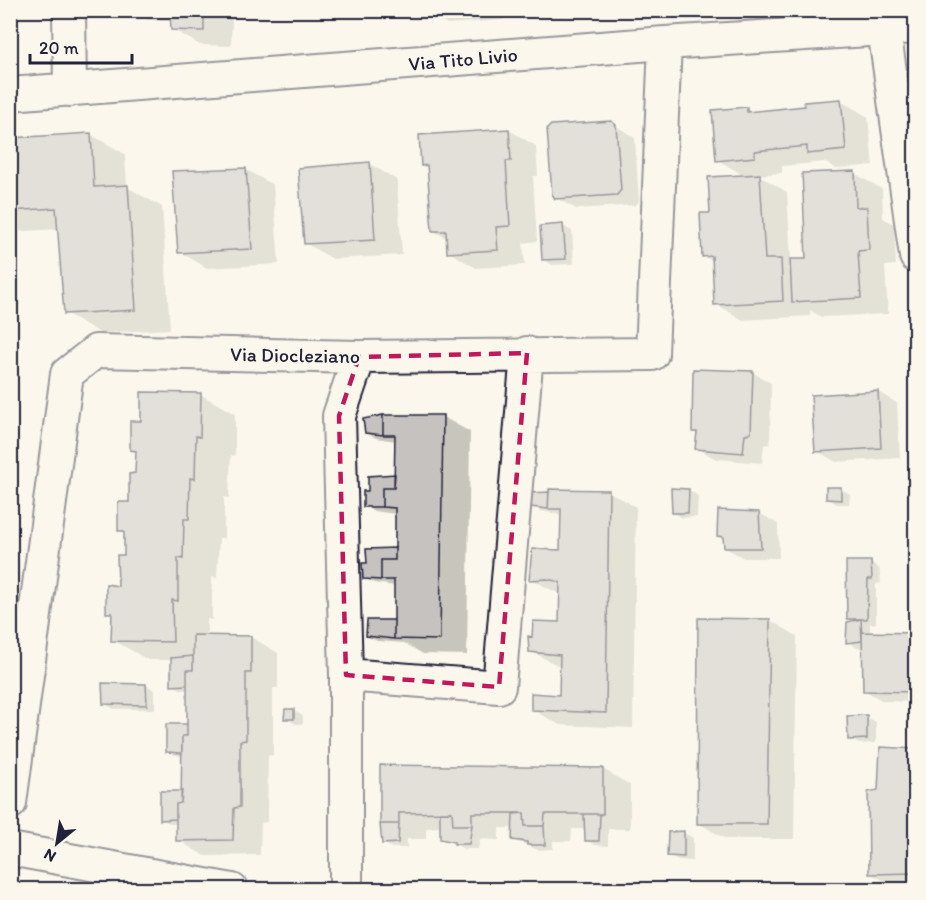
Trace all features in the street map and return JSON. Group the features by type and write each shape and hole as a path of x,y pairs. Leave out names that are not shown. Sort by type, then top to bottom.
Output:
{"street":[{"path":"69,10 70,90"},
{"name":"Via Tito Livio","path":"10,94 665,43 772,23 884,29 915,27"},
{"path":"884,29 915,256"},
{"name":"Via Diocleziano","path":"10,803 67,374 96,351 358,357 527,353 652,354 665,43"},
{"path":"346,675 499,687 527,353"},
{"path":"346,890 346,675 339,416 358,357"},
{"path":"10,849 232,890"}],"highlighted area":[{"path":"527,353 499,687 346,675 339,416 359,357"}],"building":[{"path":"170,10 204,10 204,31 171,30"},
{"path":"426,10 477,10 426,14"},
{"path":"841,99 846,150 807,154 807,146 755,151 755,157 716,161 712,110 747,107 747,112 805,106 804,102"},
{"path":"611,121 616,125 621,190 617,195 555,199 552,194 547,129 551,125"},
{"path":"509,129 511,161 506,161 510,226 496,227 498,250 447,253 446,231 432,231 427,165 421,166 419,135"},
{"path":"91,133 94,187 128,185 136,310 64,314 56,208 10,211 10,138"},
{"path":"370,162 375,240 304,244 298,168"},
{"path":"246,168 252,249 178,253 172,171"},
{"path":"855,171 856,207 867,207 869,250 858,251 861,298 792,302 790,259 806,259 802,173"},
{"path":"760,174 765,259 781,259 783,301 714,305 712,256 702,257 700,213 710,213 708,177"},
{"path":"563,224 566,259 542,260 540,226"},
{"path":"693,369 753,371 751,433 745,434 743,453 695,449 697,432 692,432"},
{"path":"878,391 881,448 815,452 811,395"},
{"path":"141,392 201,393 200,437 196,436 195,479 190,478 189,519 184,519 183,559 178,558 178,601 172,600 173,642 111,641 112,613 106,613 106,584 118,586 117,555 124,555 124,531 118,531 118,502 129,502 129,474 135,473 136,451 130,450 130,421 141,421"},
{"path":"383,415 443,415 440,640 394,639 394,580 381,580 381,560 395,560 395,508 382,507 382,488 394,488 395,435 383,435"},
{"path":"383,415 383,435 365,433 363,419"},
{"path":"395,474 394,488 382,488 382,507 363,507 363,491 368,491 368,476"},
{"path":"826,487 841,487 841,500 826,499"},
{"path":"671,488 689,489 688,513 672,513"},
{"path":"549,489 609,490 606,713 531,710 531,693 559,695 560,655 529,652 528,636 532,637 533,621 559,622 560,582 547,579 529,580 532,549 560,550 561,509 548,509"},
{"path":"549,492 548,509 530,507 530,493"},
{"path":"718,510 759,512 761,548 724,548 723,537 717,536"},
{"path":"395,548 395,560 381,560 381,580 363,579 362,563 367,563 366,549"},
{"path":"846,561 871,561 872,579 868,579 867,619 847,619"},
{"path":"698,618 770,619 767,824 697,824"},
{"path":"861,619 862,641 846,643 847,622"},
{"path":"367,620 394,620 394,639 366,636"},
{"path":"862,632 916,633 916,692 863,691"},
{"path":"193,635 251,636 251,673 246,673 246,740 240,741 240,807 234,808 233,840 176,841 176,804 181,803 182,736 187,736 187,670 193,670"},
{"path":"193,656 193,670 187,670 187,685 171,686 171,658"},
{"path":"102,683 146,684 147,705 103,704"},
{"path":"285,709 294,709 294,719 284,719"},
{"path":"867,715 867,739 848,740 847,716"},
{"path":"166,724 187,724 187,736 182,736 182,753 166,752"},
{"path":"880,747 916,749 916,873 869,874 868,792 878,790"},
{"path":"380,765 603,768 603,814 545,814 544,826 525,826 524,813 472,813 472,825 453,825 452,812 399,813 399,824 380,824"},
{"path":"160,791 182,791 181,803 176,804 176,819 160,820"},
{"path":"440,812 452,812 453,825 472,825 469,844 454,844 454,842 440,839"},
{"path":"524,813 525,826 544,826 545,845 527,845 527,842 512,840 513,814"},
{"path":"584,814 600,814 599,841 585,841"},
{"path":"380,824 399,824 398,843 382,844"},
{"path":"684,831 684,857 667,856 668,832"}]}
